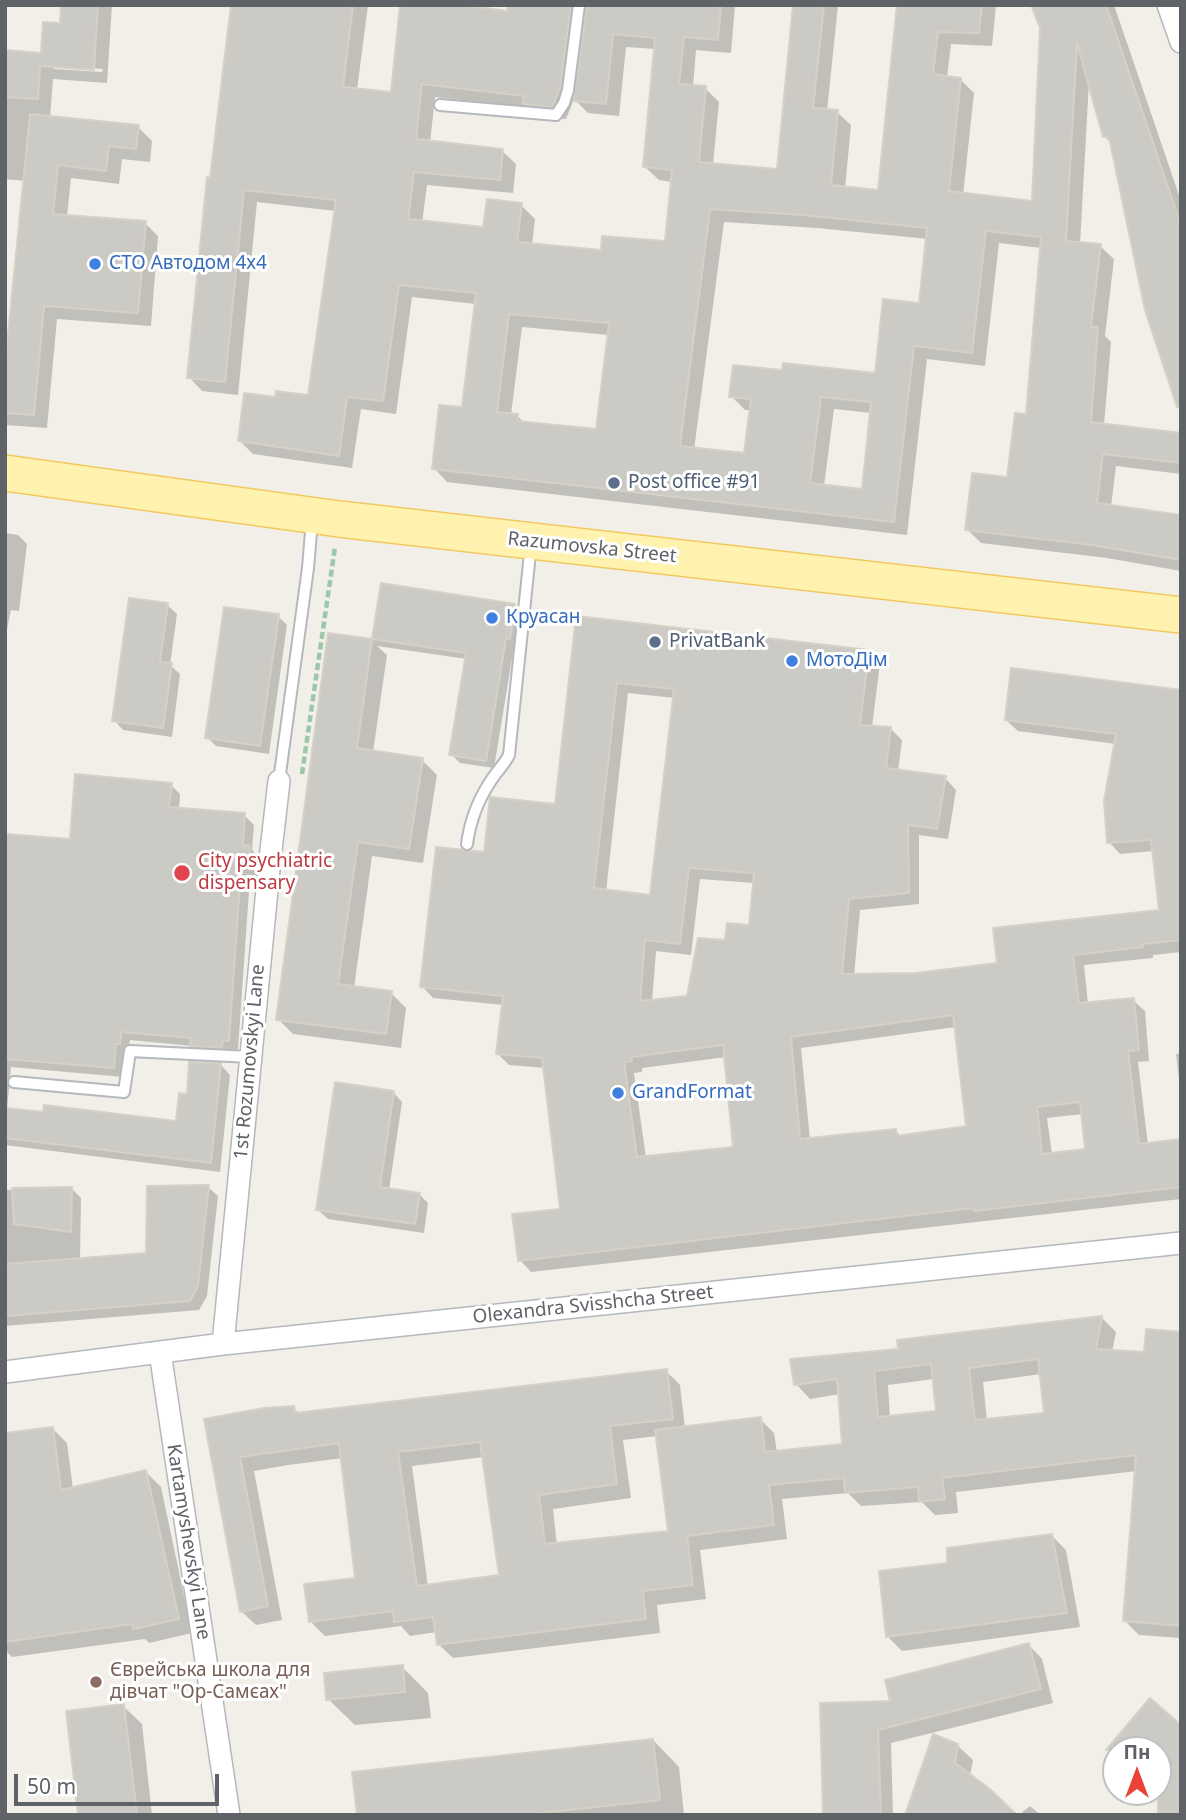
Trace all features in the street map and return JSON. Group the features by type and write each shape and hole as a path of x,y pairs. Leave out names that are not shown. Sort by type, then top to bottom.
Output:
{"main road":[{"name":"Razumovska Street","path":"5,473 532,542 1181,615"}],"street":[{"path":"1168,5 1181,43"},
{"name":"1st Rozumovskyi Lane","path":"223,1344 279,781"},
{"name":"Olexandra Svisshcha Street","path":"5,1372 223,1344 1181,1243"},
{"name":"Kartamyshevskyi Lane","path":"160,1352 229,1815"}],"lane":[{"path":"440,105 556,115 568,90 579,5"},
{"path":"279,781 313,515"},
{"path":"467,844 470,819 491,780 503,767 509,755 532,542"},
{"path":"13,1082 124,1092 130,1051 251,1057"}],"building":[{"path":"61,5 98,5 94,70 40,66 38,99 5,97 5,50 41,53 43,22 60,23"},
{"path":"231,5 353,5 343,87 391,92 400,5 463,5 507,11 508,5 571,5 560,88 552,107 523,104 524,96 422,84 416,139 503,149 500,180 414,172 408,219 483,227 487,199 522,203 517,242 601,250 602,236 665,241 672,170 643,167 655,38 613,34 606,104 573,101 587,5 721,5 718,40 684,37 679,84 706,86 699,162 777,169 793,5 824,5 813,108 838,110 831,185 878,190 897,5 982,5 979,33 938,32 933,74 961,78 949,191 1032,201 1040,28 1031,5 1106,5 1181,225 1181,406 1177,407 1145,310 1109,137 1103,137 1077,43 1066,241 1101,244 1091,327 1098,327 1091,422 1181,433 1181,463 1103,454 1097,503 1181,515 1181,560 1092,545 965,530 972,473 1007,477 1015,413 1026,414 1041,237 986,231 972,353 914,346 894,522 432,469 439,405 462,407 476,293 399,285 383,401 347,397 339,456 238,441 244,393 275,397 276,391 308,395 336,200 244,190 225,382 187,378 207,177 210,178","holes":["710,209 803,215 927,228 919,303 883,299 875,373 783,363 782,370 733,365 729,397 751,399 744,453 680,446","509,314 609,323 596,429 517,421 518,414 497,412","821,397 871,402 862,489 810,483"]},
{"path":"30,114 139,125 136,149 109,146 106,171 58,165 53,214 146,221 138,313 44,306 34,415 5,413 5,364"},
{"path":"381,583 515,604 510,639 506,638 486,761 449,755 466,653 372,639"},
{"path":"129,598 168,603 160,662 172,663 163,728 112,721"},
{"path":"224,607 279,614 260,746 205,738"},
{"path":"576,616 869,650 860,725 891,727 886,768 946,776 937,829 908,825 909,893 849,899 842,974 916,973 997,963 993,928 1159,910 1151,840 1107,843 1104,801 1116,734 1005,720 1011,668 1181,690 1181,940 1073,955 1079,1003 1134,998 1139,1050 1128,1051 1139,1144 1181,1139 1181,1187 518,1261 512,1214 560,1209 542,1058 496,1054 503,996 420,987 436,847 484,852 490,797 555,804","holes":["617,683 674,689 650,895 594,888","689,868 754,873 749,925 727,923 725,940 698,938 687,996 640,1001 645,940 680,944","953,1015 966,1126 897,1136 896,1129 800,1139 791,1037","723,1045 733,1147 637,1157 624,1062 632,1061 631,1057","1080,1102 1085,1149 1042,1154 1037,1107"]},
{"path":"328,633 372,639 357,748 423,758 409,849 358,842 338,984 392,991 386,1034 276,1020"},
{"path":"75,774 172,783 169,807 245,813 243,845 250,846 248,868 241,868 229,1041 223,1040 222,1048 190,1046 191,1038 121,1032 120,1044 116,1044 114,1068 5,1059 5,834 70,839"},
{"path":"189,1062 221,1063 211,1163 5,1138 5,1108 43,1112 44,1105 176,1121 179,1093 187,1094"},
{"path":"335,1082 394,1091 380,1187 420,1193 415,1224 316,1210"},
{"path":"209,1185 198,1286 190,1301 5,1316 5,1264 146,1253 147,1186"},
{"path":"72,1187 71,1232 14,1224 12,1188"},
{"path":"1102,1316 1096,1349 1144,1352 1146,1329 1181,1332 1181,1626 1123,1621 1136,1455 942,1478 945,1499 919,1502 918,1487 845,1493 844,1478 769,1485 774,1525 687,1536 693,1585 643,1591 646,1619 437,1645 433,1617 394,1622 393,1611 309,1622 304,1584 355,1578 339,1443 240,1457 268,1606 240,1612 204,1419 264,1408 294,1406 295,1413 667,1369 673,1419 610,1426 617,1484 539,1495 545,1544 668,1531 655,1430 761,1417 765,1452 842,1444 837,1379 794,1385 790,1359 898,1349 897,1340","holes":["1038,1359 1044,1413 975,1420 969,1368","931,1364 936,1411 878,1417 874,1371","480,1442 499,1575 417,1586 398,1452"]},
{"path":"53,1427 61,1490 146,1470 179,1619 133,1629 132,1624 5,1642 5,1433"},
{"path":"1052,1534 1067,1613 886,1637 879,1571 947,1563 947,1548"},
{"path":"1029,1643 1041,1689 878,1730 881,1815 823,1815 820,1703 890,1701 885,1680"},
{"path":"403,1665 405,1692 326,1700 324,1673"},
{"path":"1150,1698 1181,1725 1181,1815 1158,1815 1158,1806 1172,1806 1172,1736 1118,1736"},
{"path":"124,1704 137,1815 78,1815 66,1711"},
{"path":"933,1734 958,1744 955,1763 990,1789 1017,1815 905,1815"},
{"path":"653,1739 660,1800 522,1815 357,1815 352,1772"}],"place":[{"name":"СТО Автодом 4х4","path":"95,264"},
{"name":"Post office #91","path":"614,483"},
{"name":"Круасан","path":"492,618"},
{"name":"PrivatBank","path":"655,642"},
{"name":"МотоДім","path":"792,661"},
{"name":"City psychiatric dispensary","path":"182,873"},
{"name":"GrandFormat","path":"618,1093"},
{"name":"Єврейська школа для дівчат \"Ор-Самєах\"","path":"96,1682"}]}
